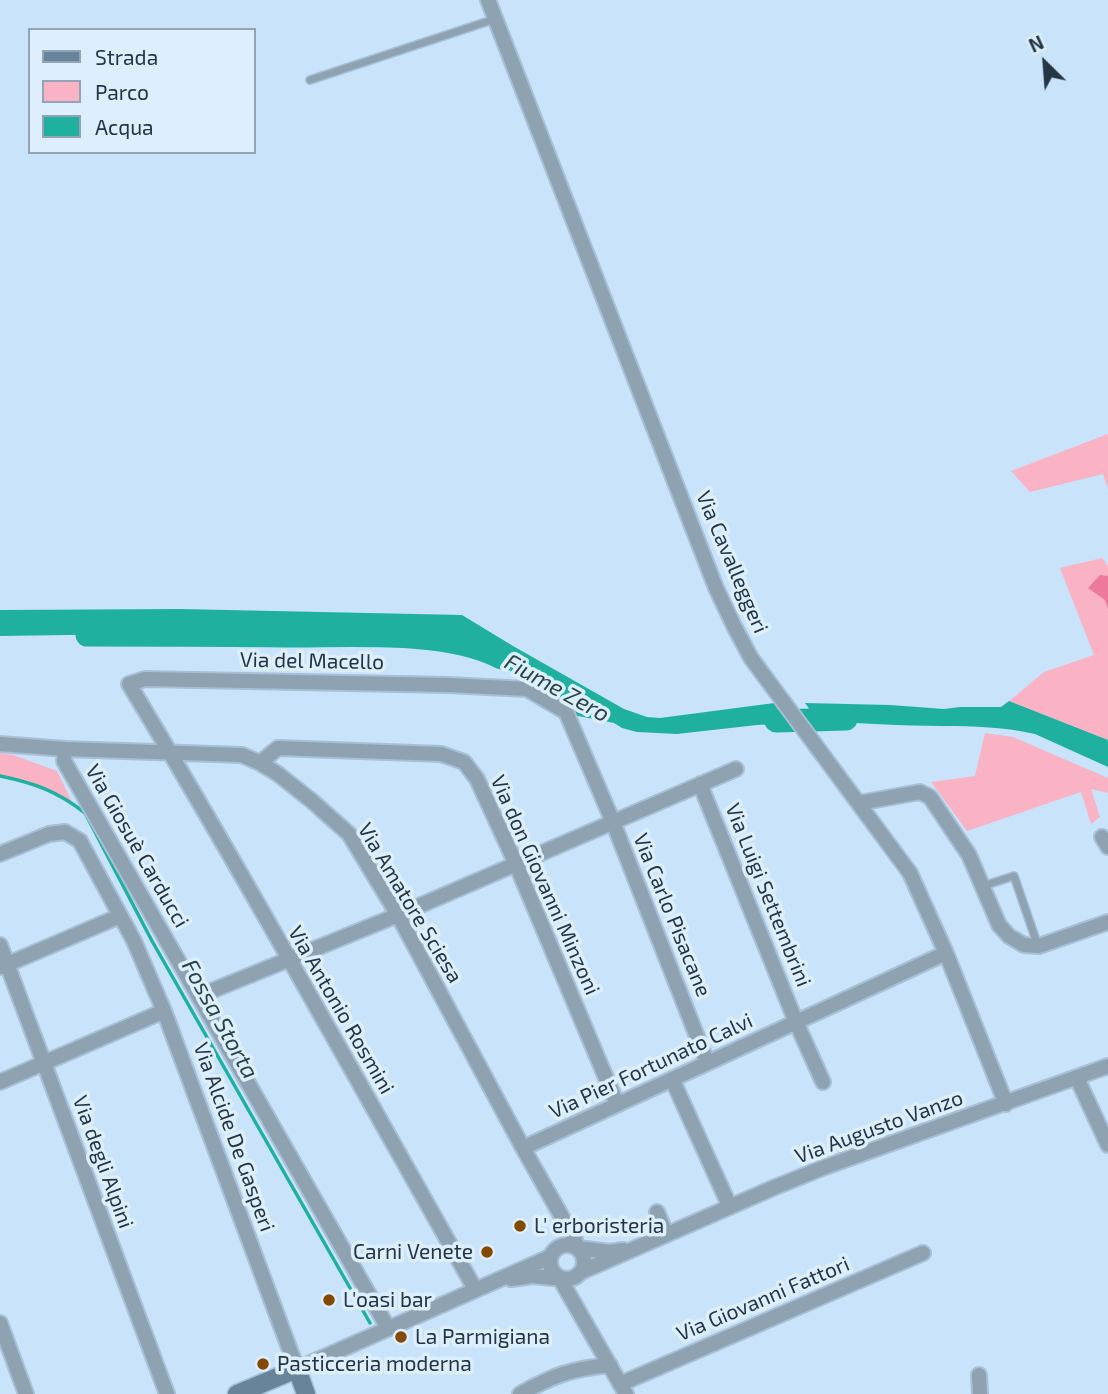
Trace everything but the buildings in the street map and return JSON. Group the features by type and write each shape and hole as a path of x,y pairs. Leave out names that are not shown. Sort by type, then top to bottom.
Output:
{"street":[{"name":"Via Cavalleggeri","path":"488,0 716,588 751,658 910,873 946,953 1006,1104"},
{"name":"Via del Macello","path":"170,752 129,684 145,679 159,679 527,689 566,712"},
{"name":"Via Carlo Pisacane","path":"566,712 613,822 707,1062"},
{"name":"Via Amatore Sciesa","path":"0,744 242,755 278,774 304,794 349,834 398,915 577,1247"},
{"name":"Via don Giovanni Minzoni","path":"260,763 278,748 442,754 464,762 477,779 516,864 617,1104"},
{"name":"Via Giosuè Carducci","path":"65,749 64,761 388,1328"},
{"name":"Via Antonio Rosmini","path":"170,752 475,1289"},
{"path":"200,996 398,915 736,769"},
{"name":"Via Luigi Settembrini","path":"700,784 796,1022"},
{"path":"859,803 920,792 930,797 969,855 999,925 1009,936 1024,944 1039,946 1108,922"},
{"name":"Via Alcide De Gasperi","path":"0,854 49,834 65,832 80,841 134,941 164,1011 306,1394"},
{"path":"4,966 120,916"},
{"name":"Via degli Alpini","path":"0,945 4,966 44,1063 167,1394"},
{"name":"Via Pier Fortunato Calvi","path":"523,1148 946,953"},
{"path":"0,1082 164,1011"},
{"path":"796,1022 823,1082"},
{"name":"Via Augusto Vanzo","path":"489,1283 528,1277 564,1279 578,1275 666,1234 825,1167 1108,1066"},
{"path":"1077,1078 1108,1144"},
{"path":"672,1079 730,1207"},
{"path":"558,1210 551,1268 559,1277 623,1389"},
{"path":"657,1212 666,1234"},
{"path":"567,1226 583,1240 610,1252"},
{"name":"Via Augusto Vanzo","path":"296,1369 489,1283 567,1244 610,1252 632,1249"},
{"path":"574,1303 574,1287 583,1268 584,1258 577,1247"},
{"name":"Via Giovanni Fattori","path":"623,1389 923,1253"},
{"path":"528,1277 545,1283 574,1303"},
{"path":"0,1323 26,1394"},
{"path":"520,1394 569,1371 610,1365"},
{"path":"237,1394 296,1369"},
{"path":"979,1376 980,1394"}],"lane":[{"path":"310,80 495,19"},
{"path":"982,886 1014,876 1039,946"}],"green space":[{"path":"1108,434 1108,489 1103,474 1030,492 1011,471"},
{"path":"1102,558 1108,566 1108,740 1009,701 1044,672 1094,655 1060,568"},
{"path":"985,733 1013,737 1108,778 1108,793 1091,789 1100,817 1091,824 1081,792 967,831 931,782 975,776"},
{"path":"0,753 57,771 72,802 33,783 0,777"}],"shaded area":[{"path":"1100,575 1108,576 1108,609 1105,600 1088,588"}],"water":[{"path":"180,609 462,615 624,709 647,717 660,718 782,702 793,723 677,734 637,732 614,723 573,715 558,701 460,639 204,633 0,636 0,610"},
{"path":"1009,701 1108,740 1108,767 1035,734 989,727 818,721 805,703 944,709 1001,707"}],"waterway":[{"name":"Fiume Zero","path":"87,635 401,636 456,643 501,658"},
{"name":"Fiume Zero","path":"776,721 846,719"},
{"name":"Fossa Storta","path":"0,776 45,789 85,813 152,941 370,1323"}],"place":[{"name":"L' erboristeria","path":"520,1226"},
{"name":"Carni Venete","path":"487,1252"},
{"name":"L'oasi bar","path":"329,1300"},
{"name":"La Parmigiana","path":"401,1337"},
{"name":"Pasticceria moderna","path":"263,1364"}]}
